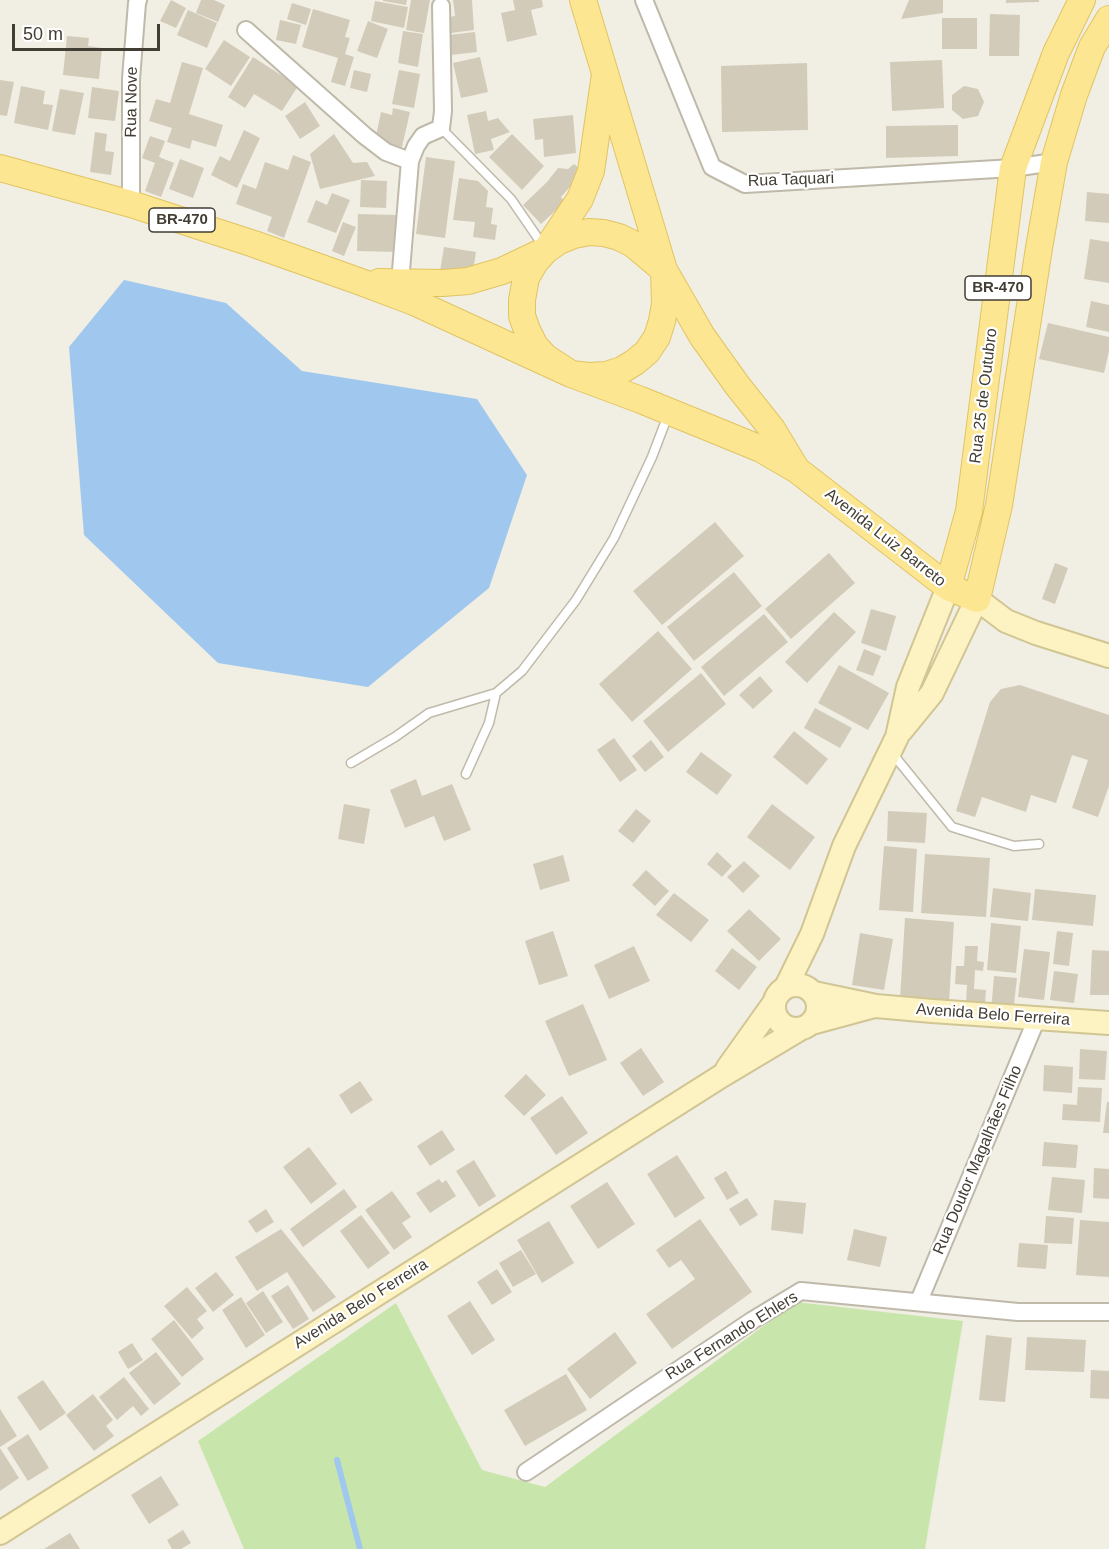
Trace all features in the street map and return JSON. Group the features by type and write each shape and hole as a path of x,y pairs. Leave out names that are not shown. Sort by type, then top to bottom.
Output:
{"main road":[{"path":"584,0 664,270 665,304 663,321 657,337 647,351 622,370 606,375 589,376 571,374 545,357 535,346 522,316 522,300 526,278 580,199 591,171 605,74"},
{"name":"Rua 25 de Outubro","path":"948,587 969,511 1013,168 1056,53 1082,0"},
{"name":"Rua 25 de Outubro","path":"977,599 999,506 1054,162 1074,95 1092,47 1109,19"},
{"name":"BR-470","path":"0,168 131,204 254,244 414,302 571,374 761,448 796,470"},
{"name":"BR-470","path":"361,282 468,281 502,272 574,235 589,232 620,237 633,244 664,270 702,336 772,429 796,470"},
{"name":"Avenida Luiz Barreto","path":"796,470 948,587 977,599 1006,621 1109,656"},
{"path":"812,934 812,991 818,1009 816,1017 806,1026 789,1028 780,1023 775,1014 780,995 812,934 844,846 893,744 908,687 948,587"},
{"path":"893,744 932,693 977,599"},
{"path":"780,995 794,984 802,985 812,991"},
{"name":"Avenida Belo Ferreira","path":"812,991 876,1006 1109,1023"},
{"name":"Avenida Belo Ferreira","path":"723,1075 780,995"},
{"name":"Avenida Belo Ferreira","path":"0,1533 723,1075 806,1026 876,1006"}],"street":[{"name":"Rua Nove","path":"131,204 131,79 138,0"},
{"name":"Rua Taquari","path":"644,0 712,167 745,184 1013,168 1054,162"},
{"path":"400,283 410,161 423,136 441,128 443,111 441,6"},
{"path":"246,30 365,136 386,152 410,161"},
{"name":"Rua Doutor Magalhães Filho","path":"919,1301 1037,1018"},
{"name":"Rua Fernando Ehlers","path":"526,1472 753,1320 801,1291 1018,1312 1109,1312"}],"lane":[{"path":"441,128 511,199 546,250"},
{"path":"351,763 395,737 429,713 496,693 522,671 576,600 614,538 652,457 669,412"},
{"path":"466,774 489,723 496,693"},
{"path":"893,744 952,827 1014,846 1039,844"}],"green space":[{"path":"796,1302 963,1321 925,1549 244,1549 198,1441 396,1303 482,1470 545,1487"}],"water":[{"path":"124,280 226,303 302,371 477,399 527,475 489,588 368,687 218,663 84,535 69,347"}],"building":[{"path":"171,0 186,8 176,28 160,21"},
{"path":"201,0 214,0 225,5 218,22 196,13"},
{"path":"383,0 407,0 406,5"},
{"path":"411,0 430,0 424,33 406,30"},
{"path":"453,0 472,0 474,30 451,33 450,17 455,16"},
{"path":"513,0 542,0 543,7 531,10 537,35 507,42 501,13 515,10"},
{"path":"909,0 943,0 943,13 901,19"},
{"path":"1006,0 1039,0 1039,2 1006,3"},
{"path":"375,1 408,7 404,28 371,21"},
{"path":"292,3 311,9 306,25 287,19"},
{"path":"313,9 350,20 345,37 350,38 345,54 354,57 345,86 331,82 338,58 302,47"},
{"path":"188,10 217,23 207,48 177,35"},
{"path":"990,14 1020,15 1019,56 989,56"},
{"path":"942,18 977,18 977,49 942,49"},
{"path":"280,20 301,25 296,44 276,40"},
{"path":"368,21 388,29 377,58 357,51"},
{"path":"403,31 423,34 418,67 398,63"},
{"path":"475,32 477,52 451,55 449,35"},
{"path":"67,36 89,38 88,46 102,48 99,79 63,75"},
{"path":"224,40 250,57 231,86 205,69"},
{"path":"253,57 298,86 282,111 254,94 245,108 228,97"},
{"path":"480,57 488,92 461,98 453,63"},
{"path":"942,60 944,108 892,111 890,62"},
{"path":"182,62 203,68 189,114 223,125 216,147 192,140 190,149 167,142 172,128 149,121 156,99 170,103"},
{"path":"807,63 808,130 722,132 721,66"},
{"path":"354,70 371,74 367,92 350,88"},
{"path":"399,70 420,74 414,108 392,104"},
{"path":"0,80 14,82 7,116 0,115"},
{"path":"21,86 45,91 43,104 53,105 48,130 14,123"},
{"path":"964,86 978,89 984,102 978,116 963,119 952,110 952,95"},
{"path":"92,87 119,91 115,121 88,118"},
{"path":"60,89 84,93 75,135 52,131"},
{"path":"305,102 320,126 300,139 285,116"},
{"path":"393,108 410,112 402,147 375,141 381,112 392,115"},
{"path":"486,111 488,121 498,118 510,132 491,139 494,150 475,154 467,115"},
{"path":"573,115 576,153 544,157 543,139 535,140 533,119"},
{"path":"958,125 958,156 886,158 886,126"},
{"path":"244,130 260,138 237,188 211,175 220,156 230,161"},
{"path":"95,132 107,134 105,151 114,152 111,175 90,172"},
{"path":"334,134 353,163 367,162 375,176 320,189 310,154"},
{"path":"512,134 544,166 522,190 489,157"},
{"path":"150,136 165,141 159,157 174,163 161,197 145,191 155,163 142,158"},
{"path":"293,155 311,162 284,238 267,231 272,217 236,204 243,184 256,189 265,162 288,170"},
{"path":"426,157 455,161 445,238 416,234"},
{"path":"180,159 204,168 193,198 169,189"},
{"path":"574,164 580,169 576,180 561,197 565,202 541,224 523,205 558,168 568,169"},
{"path":"459,178 478,181 488,191 486,207 493,208 491,224 497,225 495,240 473,237 475,222 453,220"},
{"path":"361,180 387,181 386,208 360,207"},
{"path":"1087,192 1109,194 1109,223 1085,221"},
{"path":"332,193 350,200 336,233 307,222 316,200 327,205"},
{"path":"358,214 397,215 396,252 357,251"},
{"path":"343,222 356,227 344,256 332,251"},
{"path":"1090,239 1109,242 1109,283 1084,279"},
{"path":"444,247 476,252 472,277 440,271"},
{"path":"1091,301 1109,305 1109,332 1086,327"},
{"path":"1048,323 1109,337 1109,351 1104,373 1039,359"},
{"path":"715,522 744,556 662,625 633,591"},
{"path":"829,553 855,583 791,639 765,609"},
{"path":"1055,563 1068,568 1055,604 1042,599"},
{"path":"734,572 762,606 694,661 667,627"},
{"path":"871,609 896,616 886,651 861,643"},
{"path":"834,612 856,632 807,683 785,662"},
{"path":"764,614 788,642 724,696 701,667"},
{"path":"658,631 692,669 632,722 599,684"},
{"path":"864,649 881,656 873,676 856,670"},
{"path":"839,665 889,693 868,730 818,703"},
{"path":"701,673 726,704 668,752 643,721"},
{"path":"760,676 773,691 753,709 739,695"},
{"path":"1020,685 1109,715 1109,786 1098,817 1072,808 1088,760 1072,755 1056,803 1031,795 1026,812 982,797 975,817 956,811 990,702 1001,689"},
{"path":"815,708 852,728 840,748 804,728"},
{"path":"794,731 828,759 807,785 773,757"},
{"path":"614,738 637,770 620,782 597,750"},
{"path":"651,740 664,757 645,772 632,756"},
{"path":"701,752 732,775 717,795 686,772"},
{"path":"416,779 422,796 452,784 471,830 444,841 434,816 405,828 390,790"},
{"path":"344,804 370,809 364,844 338,839"},
{"path":"772,804 815,837 790,870 747,837"},
{"path":"636,809 651,821 633,843 618,831"},
{"path":"888,811 927,813 925,843 887,841"},
{"path":"884,846 917,849 913,912 879,910"},
{"path":"717,852 732,866 722,877 707,864"},
{"path":"925,854 990,858 986,917 921,913"},
{"path":"563,855 570,881 540,890 533,864"},
{"path":"744,861 760,876 743,893 727,877"},
{"path":"646,870 669,891 655,906 632,885"},
{"path":"993,888 1031,893 1028,921 990,917"},
{"path":"1035,889 1096,895 1093,926 1032,920"},
{"path":"674,893 709,920 691,942 656,915"},
{"path":"749,909 781,939 759,961 727,931"},
{"path":"905,918 954,922 949,1002 900,999"},
{"path":"991,923 1021,926 1016,973 987,970"},
{"path":"553,931 568,976 539,985 525,941"},
{"path":"1057,931 1073,933 1069,966 1053,964"},
{"path":"860,933 893,939 884,990 852,985"},
{"path":"634,946 650,981 609,999 594,965"},
{"path":"965,946 978,946 977,961 984,962 983,971 975,970 974,989 986,990 985,1004 966,1003 967,985 955,984 956,966 964,966"},
{"path":"732,948 757,967 739,990 715,971"},
{"path":"1024,949 1050,952 1044,1000 1018,997"},
{"path":"1092,950 1109,951 1109,995 1090,995"},
{"path":"1054,971 1078,974 1074,1003 1050,1000"},
{"path":"994,976 1017,978 1013,1013 991,1011"},
{"path":"583,1004 607,1060 569,1076 545,1021"},
{"path":"641,1048 664,1082 643,1096 620,1063"},
{"path":"1080,1049 1107,1051 1105,1080 1079,1079"},
{"path":"1044,1065 1073,1067 1072,1093 1043,1091"},
{"path":"526,1074 546,1095 524,1116 504,1096"},
{"path":"360,1081 373,1100 351,1114 339,1095"},
{"path":"1078,1087 1102,1088 1100,1122 1062,1120 1063,1104 1077,1105"},
{"path":"562,1096 588,1133 556,1155 530,1118"},
{"path":"1107,1102 1109,1102 1109,1133 1103,1133"},
{"path":"442,1130 455,1150 430,1166 417,1146"},
{"path":"1044,1142 1078,1145 1076,1168 1042,1166"},
{"path":"309,1147 337,1184 311,1204 283,1167"},
{"path":"677,1155 705,1198 675,1218 647,1174"},
{"path":"474,1160 496,1196 479,1207 456,1171"},
{"path":"1094,1168 1109,1169 1109,1199 1093,1198"},
{"path":"726,1171 739,1193 727,1200 714,1178"},
{"path":"1052,1177 1085,1180 1082,1213 1048,1210"},
{"path":"439,1179 442,1183 446,1180 456,1196 430,1213 416,1193"},
{"path":"607,1182 635,1224 598,1249 570,1206"},
{"path":"344,1189 357,1207 303,1247 290,1229"},
{"path":"392,1191 411,1217 402,1223 412,1237 394,1250 365,1210"},
{"path":"747,1198 758,1215 740,1226 729,1209"},
{"path":"774,1200 806,1203 803,1234 771,1230"},
{"path":"266,1209 274,1222 256,1233 248,1221"},
{"path":"361,1215 390,1253 368,1269 340,1231"},
{"path":"1046,1216 1074,1218 1072,1244 1044,1243"},
{"path":"700,1219 752,1292 672,1349 646,1314 695,1279 681,1260 669,1268 656,1250"},
{"path":"1080,1220 1109,1222 1109,1277 1076,1275"},
{"path":"549,1221 574,1263 542,1283 517,1240"},
{"path":"281,1229 336,1297 313,1312 287,1272 257,1291 235,1257"},
{"path":"854,1229 887,1237 880,1267 847,1260"},
{"path":"1019,1243 1048,1245 1046,1269 1017,1267"},
{"path":"521,1250 536,1274 513,1287 499,1263"},
{"path":"497,1269 512,1292 492,1305 477,1282"},
{"path":"216,1272 234,1295 213,1312 195,1288"},
{"path":"288,1285 309,1319 293,1329 271,1296"},
{"path":"187,1287 207,1311 197,1319 204,1328 192,1339 164,1306"},
{"path":"263,1291 283,1322 266,1333 246,1303"},
{"path":"241,1297 265,1335 246,1348 222,1310"},
{"path":"470,1301 495,1340 472,1355 447,1316"},
{"path":"174,1320 204,1359 182,1377 151,1339"},
{"path":"615,1332 637,1363 590,1399 567,1369"},
{"path":"986,1335 1012,1338 1005,1402 979,1400"},
{"path":"1027,1337 1086,1340 1084,1372 1025,1370"},
{"path":"132,1343 143,1360 128,1369 118,1352"},
{"path":"156,1352 181,1384 154,1405 129,1373"},
{"path":"1091,1370 1109,1371 1109,1399 1090,1398"},
{"path":"566,1374 587,1410 525,1446 504,1410"},
{"path":"124,1377 149,1409 141,1416 133,1406 117,1420 99,1397"},
{"path":"43,1380 66,1413 40,1431 17,1397"},
{"path":"93,1394 113,1420 106,1426 114,1436 94,1451 66,1415"},
{"path":"0,1409 17,1436 0,1447"},
{"path":"28,1434 49,1468 28,1481 7,1448"},
{"path":"0,1448 19,1478 0,1491"},
{"path":"161,1476 179,1505 149,1524 131,1495"},
{"path":"183,1530 191,1543 181,1549 172,1549 167,1540"},
{"path":"70,1533 80,1549 44,1549"}],"waterway":[{"path":"337,1460 360,1549"}]}
